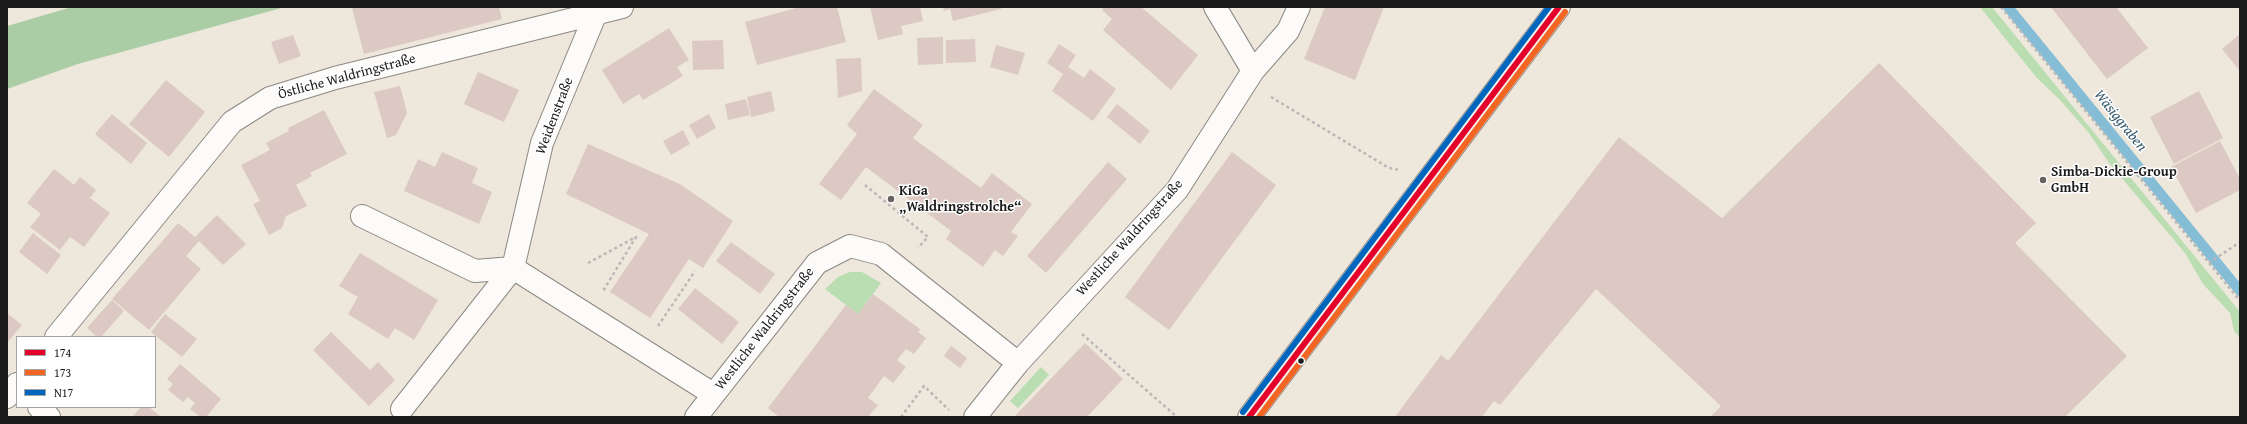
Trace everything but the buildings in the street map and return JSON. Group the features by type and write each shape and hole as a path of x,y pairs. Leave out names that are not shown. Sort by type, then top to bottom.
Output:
{"main road":[{"path":"1249,417 1559,7"}],"street":[{"name":"Östliche Waldringstraße","path":"57,336 232,122 270,98 335,78 622,7"},
{"path":"1215,7 1249,77"},
{"name":"Westliche Waldringstraße","path":"975,417 1018,364 1177,190 1249,77 1288,31 1299,7"},
{"name":"Weidenstraße","path":"402,409 513,268 542,143 596,14"},
{"path":"362,216 475,271 513,268 713,394"},
{"name":"Westliche Waldringstraße","path":"696,417 817,263 850,246 881,254 1018,364"},
{"path":"7,397 16,385"},
{"path":"40,408 49,417"}],"path":[{"path":"2001,7 2240,301"},
{"path":"1249,77 1389,168"},
{"path":"865,186 928,237 900,270"},
{"path":"588,263 636,237 588,315"},
{"path":"2209,263 2240,242"},
{"path":"642,350 695,271"},
{"path":"1061,316 1176,417"},
{"path":"901,417 924,386 951,412"}],"green space":[{"path":"72,7 285,7 78,64 7,89 7,26"},
{"path":"1980,7 1992,7 2240,312 2240,338 2234,331 2230,313 2203,284 2185,253 2109,163 2089,133 2060,100 2036,77"},
{"path":"850,272 862,272 881,283 858,314 825,289 838,277"},
{"path":"1041,367 1049,375 1018,408 1010,401"}],"waterway":[{"name":"Wäsiggraben","path":"2008,7 2240,291"}],"transit line":[{"name":"N17","path":"1243,412 1549,7"},
{"name":"174","path":"1249,417 1559,7"},
{"name":"173","path":"1259,417 1565,12"}],"place":[{"name":"Simba-Dickie-Group GmbH","path":"2043,180"},
{"name":"KiGa „Waldringstrolche“","path":"891,199"}]}
